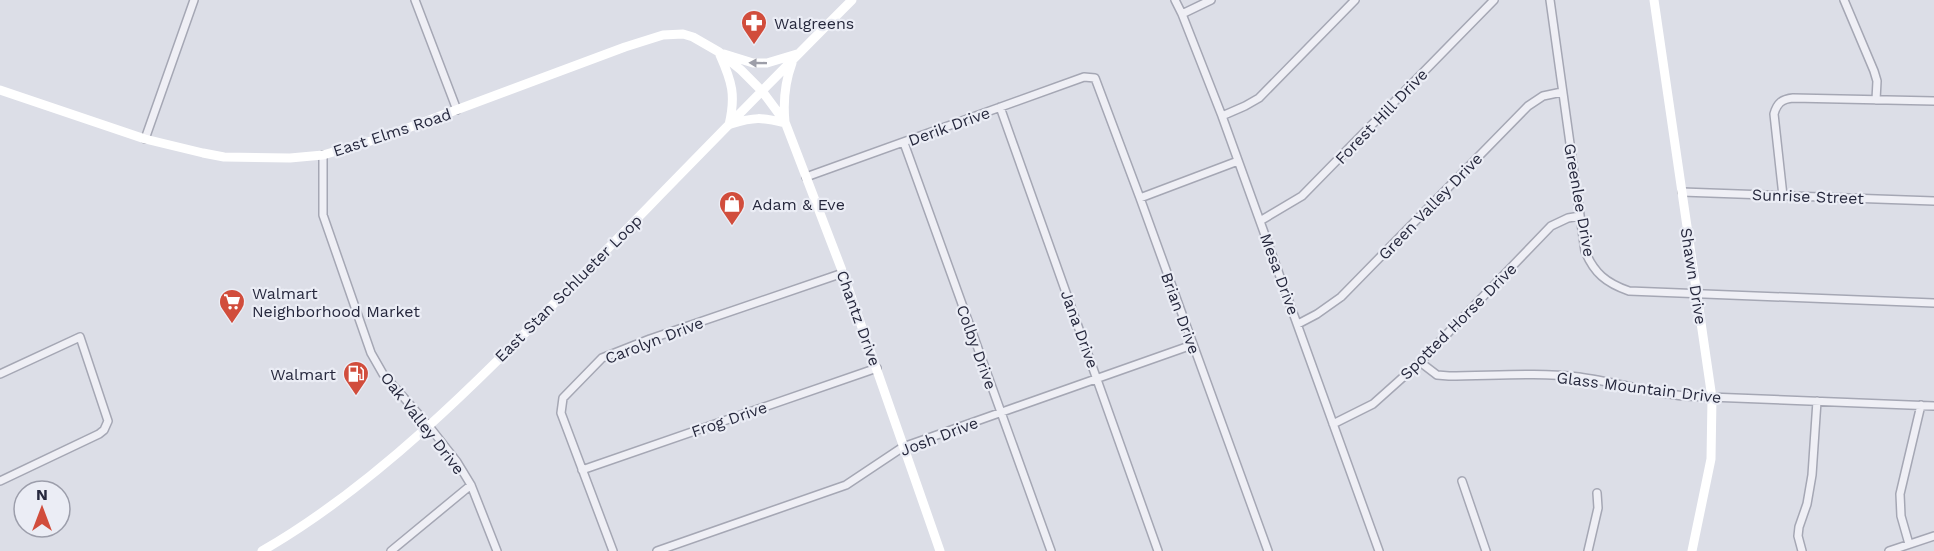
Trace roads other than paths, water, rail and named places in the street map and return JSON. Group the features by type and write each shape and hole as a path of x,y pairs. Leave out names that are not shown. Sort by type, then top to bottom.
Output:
{"main road":[{"name":"East Stan Schlueter Loop","path":"262,551 319,514 362,482 428,425 542,316 852,0"},
{"name":"Shawn Drive","path":"1654,0 1712,398 1709,475 1692,551"},
{"name":"East Elms Road","path":"0,90 145,139 224,157 272,159 323,155 381,138 663,35 683,34 693,37 719,52 762,91"},
{"path":"719,52 753,63 767,63 796,56"},
{"path":"719,52 733,87 734,105 729,125"},
{"path":"729,125 750,118 762,117 785,123 787,75 796,56"},
{"name":"Chantz Drive","path":"762,91 785,123 806,177 843,273 940,551"}],"street":[{"path":"145,139 194,0"},
{"path":"415,0 457,110"},
{"name":"Mesa Drive","path":"1175,0 1222,116 1379,551"},
{"path":"1182,14 1211,0"},
{"path":"1222,116 1259,98 1355,0"},
{"name":"Forest Hill Drive","path":"1260,221 1302,196 1494,0"},
{"name":"Greenlee Drive","path":"1550,0 1580,216 1588,257 1597,274 1607,282 1629,291 1934,303"},
{"path":"1844,0 1874,71 1876,100"},
{"name":"Derik Drive","path":"806,177 1092,76"},
{"name":"Brian Drive","path":"1092,76 1095,78 1140,198 1268,551"},
{"name":"Green Valley Drive","path":"1298,324 1341,297 1528,106 1543,96 1562,92"},
{"path":"1783,196 1773,114 1776,105 1784,99 1934,102"},
{"name":"Jana Drive","path":"1000,108 1158,551"},
{"name":"Colby Drive","path":"904,142 1051,551"},
{"name":"Oak Valley Drive","path":"323,155 323,214 371,352 383,374 457,462 471,485 497,551"},
{"path":"1140,198 1238,161"},
{"name":"Sunrise Street","path":"1682,192 1934,201"},
{"name":"Spotted Horse Drive","path":"1333,424 1373,404 1420,362 1551,226 1568,218 1580,216"},
{"name":"Carolyn Drive","path":"614,551 561,413 563,398 602,358 650,339 843,273"},
{"path":"0,374 80,338 107,414 107,425 99,434 0,481"},
{"name":"Josh Drive","path":"657,551 846,485 903,447 1192,345"},
{"name":"Glass Mountain Drive","path":"1420,362 1437,375 1568,376 1659,393 1712,398 1934,406"},
{"name":"Frog Drive","path":"582,470 877,368"},
{"path":"1802,551 1798,527 1807,504 1812,475 1817,401"},
{"path":"1909,544 1901,516 1900,495 1921,405"},
{"path":"1462,481 1486,551"},
{"path":"391,551 471,485"},
{"path":"1588,551 1598,508 1597,493"},
{"path":"1889,551 1934,536"}],"place":[{"name":"Walgreens","path":"754,46"},
{"name":"Adam & Eve","path":"732,227"},
{"name":"Walmart Neighborhood Market","path":"232,325"},
{"name":"Walmart","path":"356,397"}]}
